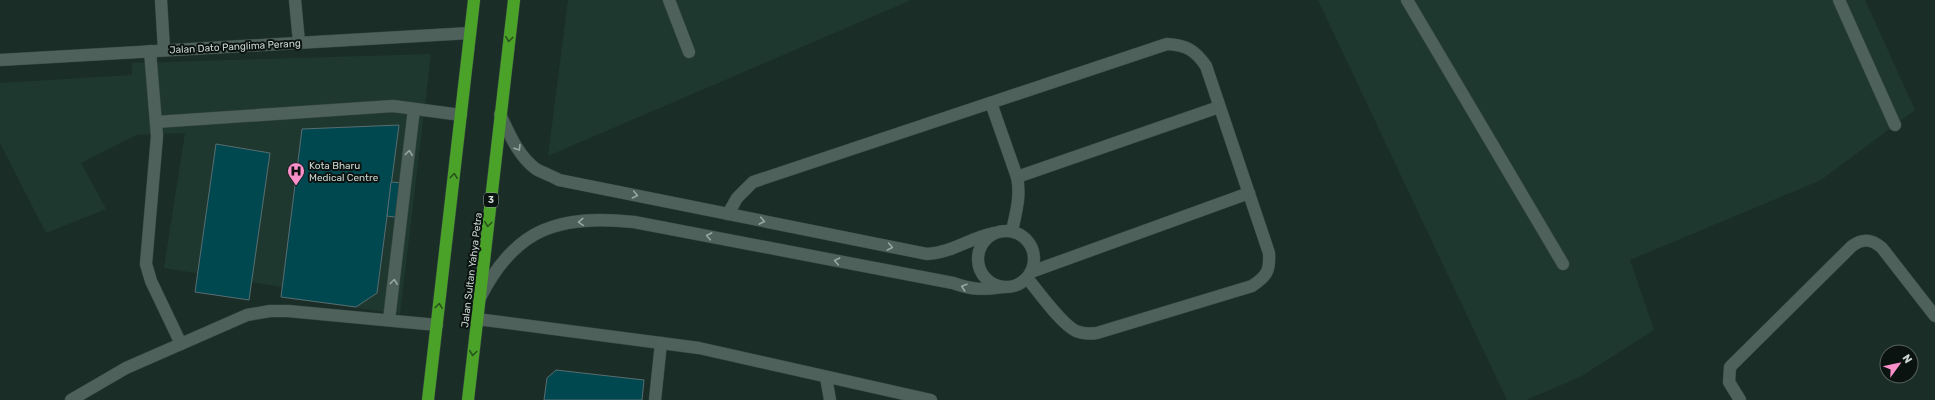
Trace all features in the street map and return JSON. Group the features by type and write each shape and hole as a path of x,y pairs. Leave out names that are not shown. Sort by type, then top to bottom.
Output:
{"highway":[{"path":"428,400 474,0"},
{"name":"Jalan Sultan Yahya Petra","path":"468,400 514,0"}],"street":[{"path":"160,0 164,50"},
{"path":"295,0 299,42"},
{"path":"669,0 689,52"},
{"path":"1407,0 1563,264"},
{"path":"1839,0 1895,125"},
{"name":"Jalan Dato Panglima Perang","path":"0,60 470,32"},
{"path":"728,214 737,198 753,182 1167,44 1188,47 1199,56 1206,66 1249,193 1269,258 1267,273 1252,286 1104,331 1089,334 1081,333 1067,325 1029,275"},
{"path":"150,51 156,122 156,147 146,264 151,281 181,344"},
{"path":"991,103 1020,189 1019,201 1012,231"},
{"path":"156,122 392,106 461,115"},
{"path":"1017,177 1220,107"},
{"path":"389,320 414,108"},
{"path":"500,114 510,135 522,154 536,168 559,180 927,254 939,254 972,238 1012,231 1024,237 1033,248 1035,258 1029,275"},
{"path":"479,299 492,274 503,260 533,234 551,226 567,222 616,220 634,222 953,283 978,290 1020,284 1029,275 1249,193"},
{"path":"995,233 987,237 982,245 978,254 978,263 987,280 1002,287"},
{"path":"1740,400 1729,382 1730,367 1852,246 1859,241 1868,240 1876,242 1935,316"},
{"path":"71,400 126,368 247,315 288,311 437,325"},
{"path":"477,319 699,348 930,400"},
{"path":"655,400 662,343"},
{"path":"826,377 830,400"}],"shaded area":[{"path":"568,0 911,0 548,156"},
{"path":"1318,0 1865,0 1915,110 1821,180 1630,260 1654,330 1580,377 1526,400 1507,400"},
{"name":"Kota Bharu Medical Centre","path":"431,54 400,314 281,297 282,287 164,268 185,133 136,135 81,163 106,209 46,233 0,143 0,83 132,75 132,63"}],"building":[{"path":"399,125 377,293 356,307 281,297 302,129"},
{"path":"216,144 270,153 249,300 195,292"},
{"path":"391,182 405,183 401,218 387,216"},
{"path":"556,370 644,380 642,400 544,400 547,378"}],"place":[{"name":"Kota Bharu Medical Centre","path":"296,186"}]}
